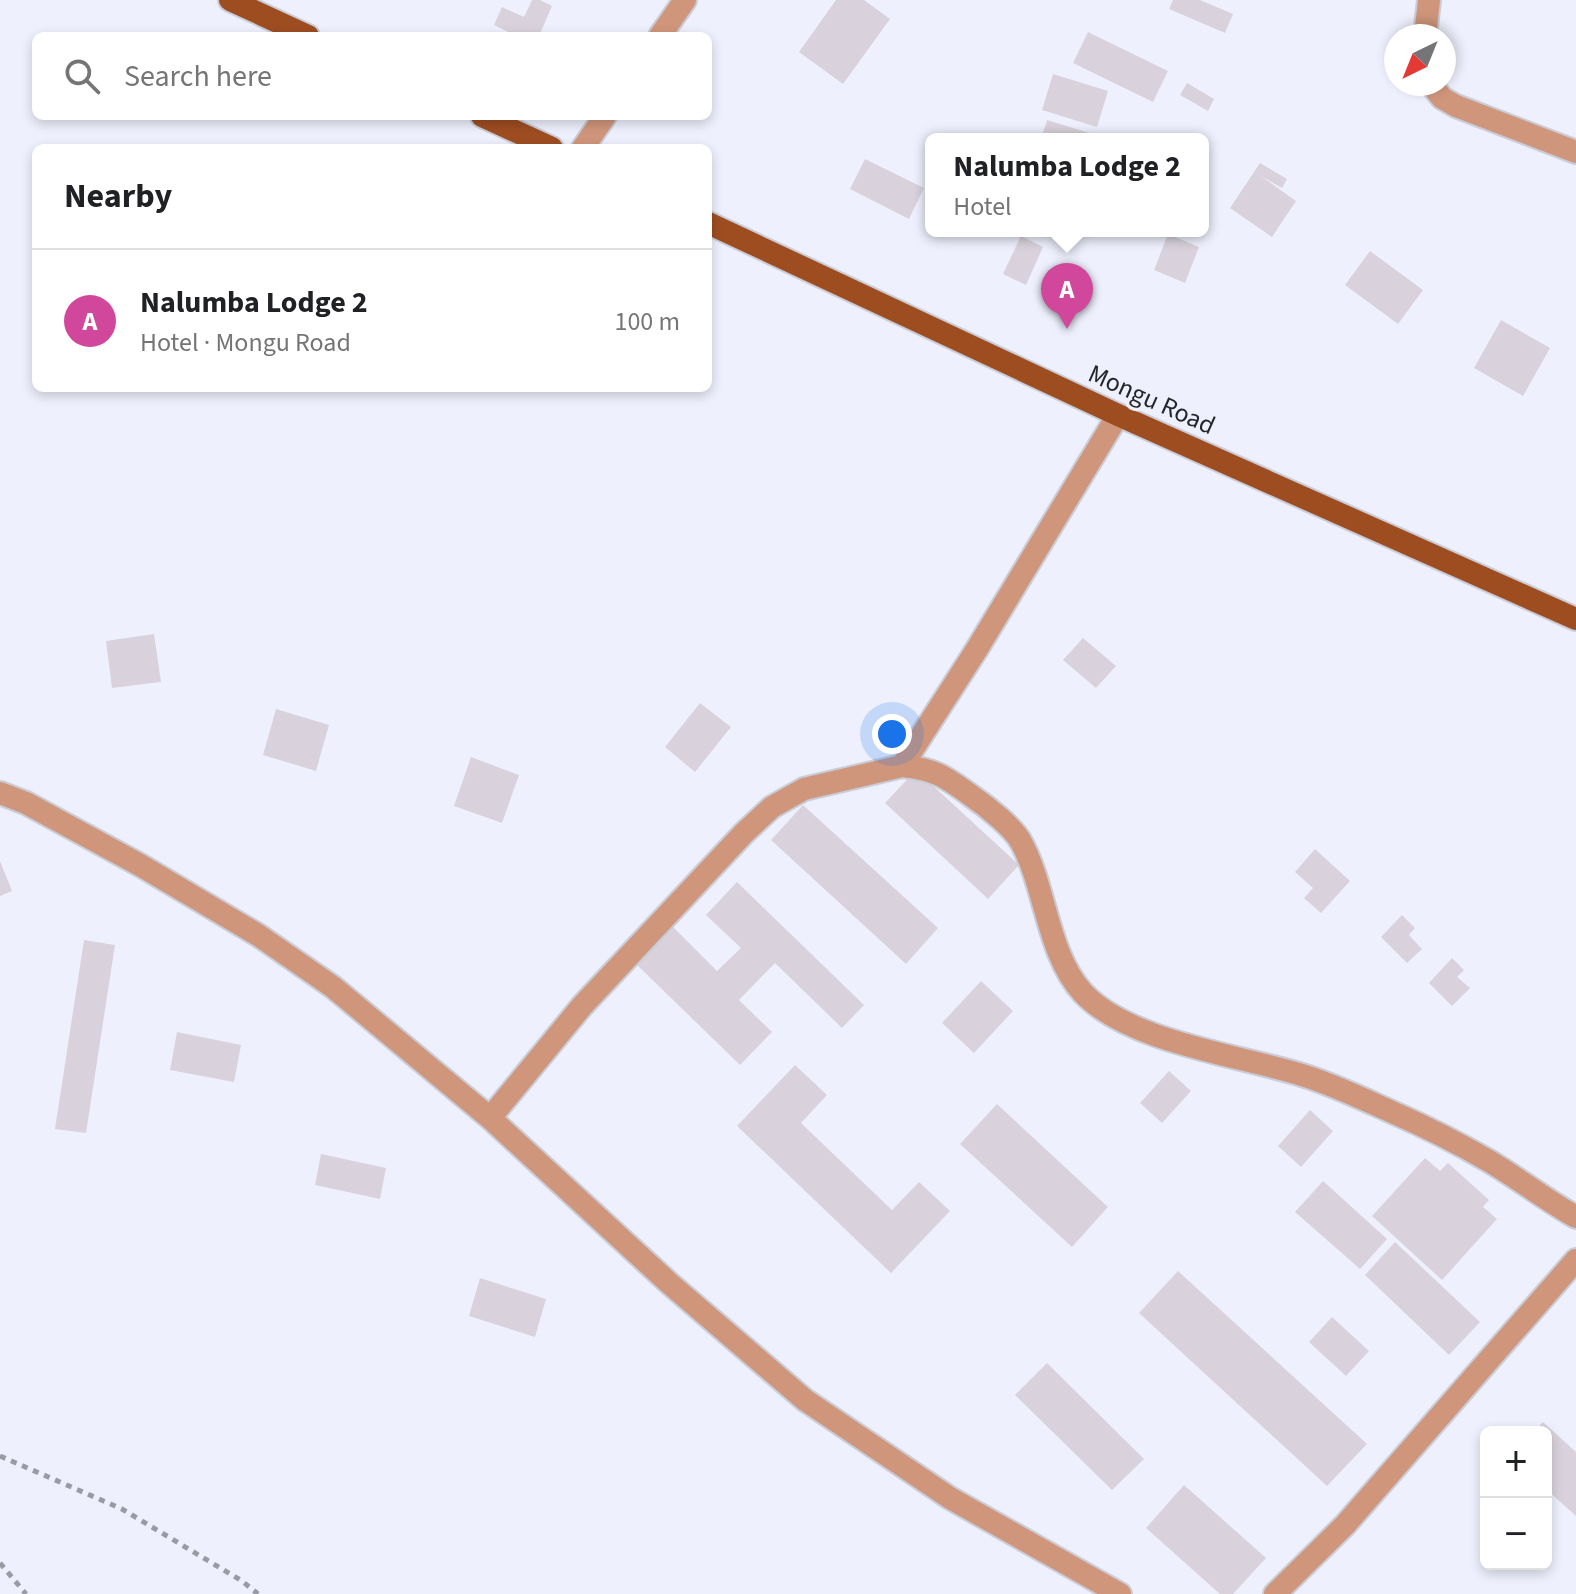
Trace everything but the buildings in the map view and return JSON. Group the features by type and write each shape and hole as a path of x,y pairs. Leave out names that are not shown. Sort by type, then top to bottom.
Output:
{"main road":[{"path":"230,0 299,32"},
{"path":"491,120 543,144"},
{"name":"Mongu Road","path":"712,225 1118,415 1576,619"}],"street":[{"path":"663,32 685,0"},
{"path":"1426,24 1429,0"},
{"path":"1440,96 1456,106 1576,152"},
{"path":"586,144 602,120"},
{"path":"902,766 977,649 1118,415"},
{"path":"490,1118 582,1006 772,807 804,789 902,766 926,768 946,777 1020,838 1038,880 1053,934 1068,971 1083,993 1111,1015 1157,1035 1305,1076 1392,1112 1489,1161 1576,1217"},
{"path":"0,793 26,803 140,865 258,935 333,987 490,1118 669,1283 805,1400 950,1498 1120,1594"},
{"path":"1275,1594 1345,1525 1576,1260"}],"path":[{"path":"0,1456 122,1509 242,1581 258,1594"},
{"path":"0,1563 26,1594"}],"place":[{"name":"Nalumba Lodge 2","path":"1067,329"}]}
